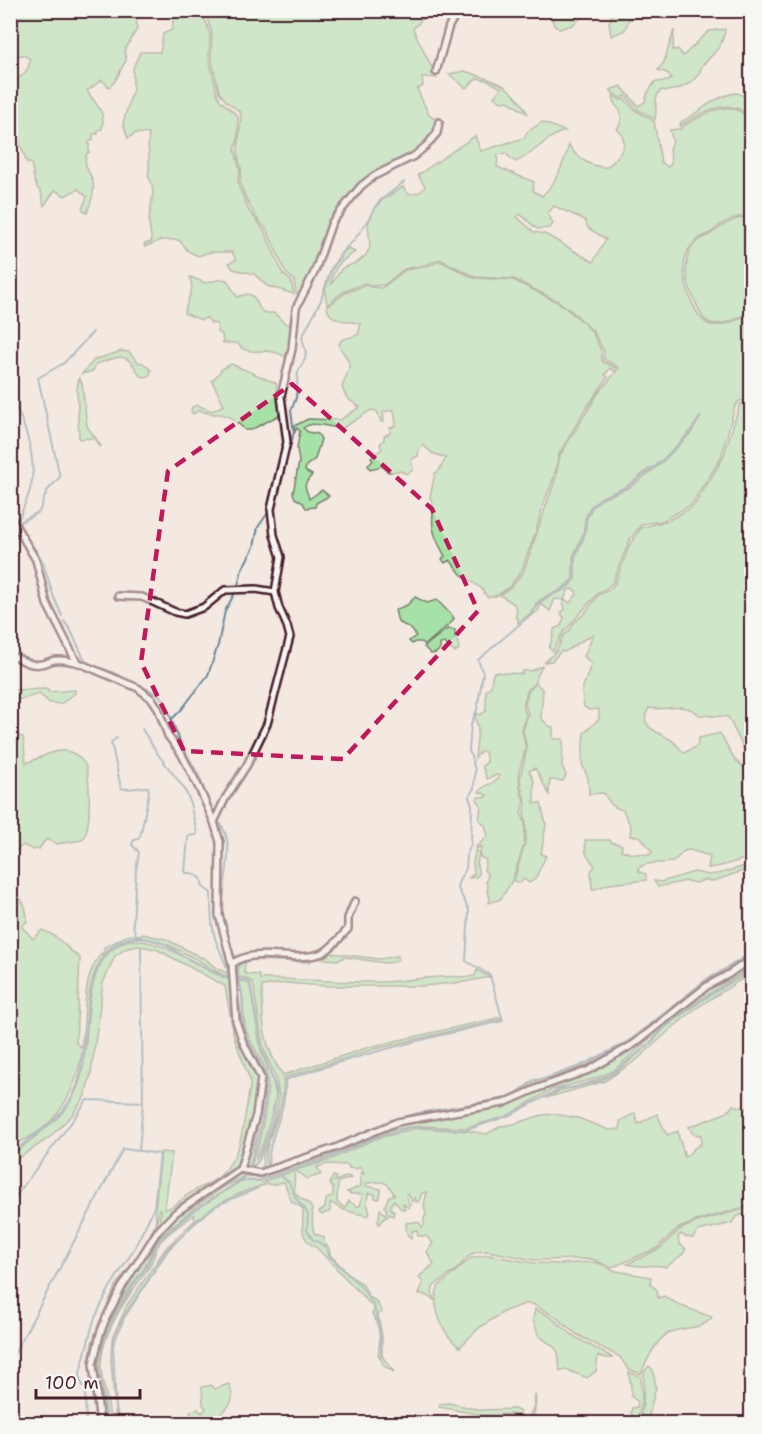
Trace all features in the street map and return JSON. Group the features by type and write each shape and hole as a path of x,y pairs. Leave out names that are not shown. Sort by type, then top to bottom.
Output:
{"street":[{"path":"436,72 449,26 459,10"},
{"path":"214,822 225,799 247,765 267,724 290,637 275,592 281,557 274,535 271,509 287,442 281,396 292,349 296,308 315,271 332,222 361,186 374,176 414,156 427,145 437,133 439,122"},
{"path":"10,516 36,560 47,604 80,663"},
{"path":"118,596 142,597 175,612 185,614 204,607 225,590 256,589 275,592"},
{"path":"10,656 19,657 26,663 46,665 51,661 64,660 80,663 138,688 153,700 158,708 168,736 190,769 219,834 221,853 219,915 232,964 236,1021 243,1042 261,1078 256,1115 240,1169 166,1222 157,1232 117,1296 94,1353 94,1376 100,1424"},
{"path":"232,964 243,957 291,956 324,952 348,929 348,918 356,901"},
{"path":"240,1169 260,1173 336,1148 397,1122 504,1103 589,1070 634,1044 707,986 752,958"}],"highlighted area":[{"path":"292,384 432,509 478,611 343,759 184,751 141,662 168,471"}],"green space":[{"path":"11,10 136,11 137,29 125,50 126,61 117,78 109,87 102,80 87,91 103,117 103,123 102,129 98,130 98,134 93,134 93,140 89,142 89,153 86,158 86,165 93,182 92,198 87,213 82,209 87,197 78,189 65,196 55,190 44,206 31,163 27,163 16,132 11,129 11,74 15,80 21,77 26,72 30,59 21,55 11,57 11,40 16,38 17,34 11,29"},
{"path":"650,10 644,18 629,19 625,30 611,36 609,22 614,11"},
{"path":"174,11 202,11 210,34 209,58 217,93 220,100 238,116 238,138 235,150 240,171 239,187 249,211 264,230 283,274 291,281 294,294 267,286 254,274 233,269 229,263 236,260 232,252 210,252 198,256 188,251 179,240 161,240 145,247 144,244 151,242 149,223 153,193 148,176 149,134 136,133 128,138 123,123 133,89 133,68 140,52 160,52 163,34 172,30"},
{"path":"205,11 430,11 413,29 437,78 422,77 423,86 417,89 429,115 438,118 435,130 430,140 415,153 385,167 371,177 332,218 299,296 296,293 294,280 286,273 266,228 254,214 240,182 238,151 241,116 240,112 219,92 211,57 212,33"},
{"path":"549,11 581,11 582,17 572,25 560,29 554,25"},
{"path":"725,29 720,45 702,66 696,78 677,89 661,90 656,101 655,119 635,108 626,96 620,98 610,90 621,86 638,106 645,102 655,82 668,81 672,78 667,73 658,70 664,62 674,30 673,50 678,49 683,56 709,31"},
{"path":"464,71 485,78 509,89 528,114 508,101 501,102 494,97 501,88 489,81 477,78 466,88 449,74"},
{"path":"736,93 741,94 747,100 751,121 742,111 727,106 710,110 680,126 681,122 713,101"},
{"path":"613,95 620,100 625,99 633,109 654,121 661,162 668,167 671,164 670,147 673,143 670,130 680,129 699,117 729,108 742,113 751,124 751,216 731,219 694,242 687,252 684,273 691,300 706,323 722,325 751,313 751,400 739,401 735,406 721,458 691,505 662,521 642,524 630,539 613,582 598,593 562,634 553,651 549,648 554,629 561,626 564,618 561,613 565,609 563,602 566,600 570,603 577,594 576,591 568,590 564,600 555,599 550,611 541,604 538,611 528,618 541,602 567,588 575,580 575,558 593,506 602,499 630,487 657,467 691,433 701,416 690,432 656,466 650,468 628,486 602,497 590,507 585,519 583,534 573,557 573,579 558,592 549,594 536,603 533,611 518,623 514,604 500,595 510,588 523,573 556,477 560,455 597,395 619,368 604,359 604,351 593,331 559,302 514,279 475,277 440,259 404,269 384,285 371,286 365,283 343,292 327,305 325,291 332,269 347,248 355,252 338,265 331,285 342,268 358,262 366,255 370,247 368,223 382,200 403,187 408,194 420,192 425,186 418,175 475,136 481,151 524,138 527,132 542,122 565,131 558,133 515,162 505,153 498,155 497,167 534,182 533,191 542,196 559,173 569,145 585,161 596,166 607,167 616,159 624,145 617,129 620,123 620,110 615,105","holes":["554,206 585,220 588,228 606,239 593,262 545,234 534,232 517,217 520,214 537,229 550,228 553,224 548,213"]},
{"path":"743,217 751,218 751,311 726,322 711,323 701,314 689,286 686,270 689,254 692,247 700,240 727,223"},
{"path":"440,261 474,278 513,280 559,303 592,332 601,350 602,361 616,368 614,371 610,368 605,375 608,377 559,454 554,477 521,572 509,587 496,596 487,597 482,589 461,574 450,560 445,563 442,559 445,556 434,531 433,505 430,497 435,473 438,472 446,458 432,453 423,445 419,449 418,456 411,460 413,470 407,474 400,471 388,472 382,466 370,469 368,465 373,461 371,457 382,449 380,444 384,436 390,433 390,428 396,425 394,410 383,412 384,422 381,422 377,411 371,410 343,428 312,424 303,428 308,432 318,434 321,439 315,459 306,466 305,471 312,475 305,485 309,499 322,490 329,496 316,503 315,507 306,508 293,493 299,462 297,448 300,431 297,428 295,432 294,426 308,419 340,420 360,407 347,397 342,387 348,372 349,361 339,345 341,340 358,335 361,324 331,316 327,307 345,293 366,285 382,288 405,270 425,267"},
{"path":"190,277 206,283 227,280 237,297 247,294 253,296 262,311 274,313 286,324 290,324 291,346 287,357 271,351 247,350 237,343 223,343 217,324 211,323 207,318 201,320 184,313 192,288"},
{"path":"122,351 129,352 139,363 142,362 151,370 150,375 140,376 131,362 122,357 96,364 93,371 82,374 94,360"},
{"path":"231,364 276,383 281,414 251,430 245,430 225,415 200,410 193,414 192,407 197,405 212,411 224,405 212,381 222,369"},
{"path":"79,378 82,383 87,426 101,446 99,447 95,438 79,439 77,388"},
{"path":"751,402 751,761 728,717 699,715 681,707 649,708 646,720 650,728 672,740 684,753 697,746 699,738 720,733 735,760 751,774 751,857 708,868 710,856 690,850 684,851 673,862 646,864 638,868 639,872 646,874 646,880 609,884 592,890 591,871 595,866 586,854 585,840 610,840 622,845 621,850 629,853 650,855 652,852 640,836 630,836 631,827 623,810 612,804 604,793 589,794 588,778 582,764 584,733 599,719 599,709 589,710 584,707 582,693 591,664 584,656 593,635 565,652 561,651 552,661 545,662 557,650 563,636 598,595 609,590 615,583 630,544 641,528 669,520 695,504 723,458 740,404"},
{"path":"415,597 427,603 437,600 454,618 425,645 421,642 412,644 409,641 416,636 410,629 398,622 395,610 407,605"},
{"path":"447,629 455,630 459,649 455,652 445,643 440,644 440,649 436,653 431,654 424,647"},
{"path":"542,666 533,685 528,689 523,705 526,715 522,730 526,748 519,771 520,788 524,801 521,813 525,823 524,845 512,881 501,899 489,903 490,897 486,882 488,875 484,870 486,860 480,857 481,846 476,849 479,853 477,865 479,874 468,878 474,874 473,863 476,847 488,836 485,825 479,820 481,806 477,799 487,795 479,792 499,776 487,779 482,766 487,762 485,752 481,751 475,758 478,729 475,716 477,713 480,715 486,711 486,690 491,686 494,672 522,674 522,671 531,671"},
{"path":"536,683 543,690 541,718 553,727 553,739 563,739 562,766 566,775 563,781 550,780 549,794 535,768 529,771 534,781 534,803 541,803 546,825 541,854 546,856 535,879 529,883 524,879 520,883 514,881 526,839 524,814 526,803 520,778 527,748 523,731 528,714 525,704 528,692"},
{"path":"48,689 48,692 75,690 75,693 61,704 50,703 39,694 11,700 11,690"},
{"path":"10,734 23,737 26,763 59,751 75,754 84,762 89,805 87,826 82,840 57,844 46,839 39,849 33,850 23,845 16,851 11,850"},
{"path":"751,864 751,868 714,881 704,880 696,883 686,881 658,887 654,881 661,882 694,872 709,875 722,873"},
{"path":"11,891 24,903 27,921 22,927 33,939 42,930 58,939 80,958 76,1043 81,1047 87,986 95,963 102,953 103,957 92,981 84,1044 75,1081 68,1098 46,1126 30,1137 11,1145"},
{"path":"142,934 166,939 203,957 216,968 227,973 227,977 177,949 149,939 123,940 104,954 104,947 125,936 141,937"},
{"path":"129,940 144,941 170,950 231,980 235,1029 258,1079 258,1090 249,1140 239,1162 233,1171 167,1217 159,1227 161,1210 159,1209 156,1229 100,1329 93,1348 91,1367 98,1423 95,1423 89,1362 92,1344 116,1286 143,1248 154,1227 161,1152 172,1153 166,1209 214,1181 229,1166 242,1134 250,1088 250,1080 234,1037 225,986 156,949 139,946 127,948 115,956 103,983 91,1074 84,1098 73,1114 49,1138 20,1157 11,1166 11,1157 62,1113 75,1093 82,1075 92,986 99,966 111,951"},
{"path":"331,953 380,959 398,956 398,959 395,962 385,963 345,957 338,960 313,958 309,962 247,960 244,971 246,974 259,975 260,979 350,982 381,982 447,976 469,977 475,976 477,970 490,977 423,986 324,986 287,983 262,986 265,1033 271,1054 283,1075 373,1046 501,1017 502,1019 375,1049 283,1078 282,1102 267,1148 267,1168 338,1145 395,1120 420,1113 506,1099 535,1082 585,1066 635,1038 704,982 752,953 751,956 668,1014 642,1036 596,1064 504,1102 415,1116 335,1147 262,1171 263,1155 276,1115 279,1097 276,1079 263,1047 253,983 246,978 238,977 239,963 244,958 292,958"},
{"path":"751,961 751,967 663,1027 613,1071 597,1078 551,1090 507,1116 466,1128 420,1126 396,1129 323,1159 260,1177 245,1176 224,1187 194,1208 163,1234 154,1245 145,1267 126,1293 106,1328 99,1351 97,1370 106,1423 102,1423 95,1370 102,1336 124,1291 152,1244 171,1221 186,1208 236,1175 255,1175 397,1123 508,1105 541,1089 589,1071"},
{"path":"236,963 243,1030 264,1075 263,1099 249,1171 244,1165 256,1124 262,1085 238,1022 234,965"},
{"path":"751,970 751,973 698,1007 638,1059 605,1081 546,1098 561,1090 597,1082 614,1074 665,1028 704,999"},
{"path":"239,981 247,982 250,986 261,1051 273,1081 276,1096 270,1122 256,1159 266,1103 267,1081 264,1066 247,1032"},
{"path":"733,1105 751,1109 751,1205 677,1229 657,1248 611,1268 593,1259 533,1260 488,1251 471,1254 457,1269 434,1286 432,1291 434,1300 419,1294 423,1283 419,1277 434,1264 427,1252 433,1243 426,1236 418,1236 417,1230 412,1231 411,1239 406,1228 406,1223 411,1222 420,1223 422,1228 424,1226 426,1215 424,1205 427,1192 422,1193 419,1201 416,1202 415,1197 412,1202 408,1193 406,1194 410,1206 409,1208 403,1204 405,1210 400,1208 394,1200 390,1207 394,1212 393,1216 389,1214 380,1224 378,1223 380,1209 385,1214 387,1213 385,1206 389,1196 394,1195 386,1183 366,1183 366,1186 381,1189 379,1199 375,1198 375,1194 368,1193 367,1203 370,1214 367,1216 344,1210 332,1203 330,1211 322,1215 319,1212 325,1208 326,1200 333,1195 333,1188 330,1184 333,1176 336,1177 335,1181 348,1176 351,1178 338,1182 337,1202 345,1208 349,1201 360,1206 363,1194 347,1192 361,1186 360,1173 364,1174 361,1167 355,1169 349,1168 348,1165 328,1164 317,1167 321,1174 308,1179 295,1170 327,1161 375,1139 418,1128 487,1134 501,1126 554,1114 578,1118 609,1130 620,1129 620,1121 635,1113 638,1124 657,1114 667,1135 678,1131 684,1157 701,1144 701,1135 693,1134 689,1127 728,1112"},
{"path":"294,1171 295,1192 311,1208 315,1234 324,1237 324,1243 329,1248 330,1255 353,1278 362,1283 369,1297 376,1301 382,1312 378,1315 382,1336 382,1356 394,1372 384,1366 378,1354 379,1333 372,1314 374,1310 372,1306 317,1248 307,1241 303,1232 303,1210 292,1202 284,1182 271,1185 264,1181"},
{"path":"241,1181 261,1181 265,1185 224,1201 186,1229 164,1255 120,1323 112,1346 113,1385 119,1424 116,1423 111,1360 112,1339 127,1305 166,1248 195,1220 194,1215 172,1230 161,1241 149,1267 117,1314 102,1352 101,1372 109,1410 108,1423 99,1371 99,1359 107,1330 134,1284 147,1266 161,1238 195,1210"},
{"path":"751,1207 751,1213 738,1216 732,1223 698,1231 693,1238 681,1234 678,1237 679,1244 686,1249 666,1267 627,1264 659,1249 679,1230 697,1222"},
{"path":"488,1255 534,1263 594,1262 607,1266 611,1270 651,1277 650,1284 657,1290 658,1298 664,1296 681,1306 712,1317 702,1325 673,1331 663,1337 651,1352 641,1374 628,1369 620,1357 576,1334 553,1315 532,1304 505,1311 479,1328 460,1347 449,1336 440,1320 436,1293 439,1286 471,1258"},
{"path":"535,1309 549,1316 575,1337 613,1358 598,1356 596,1371 587,1378 565,1369 560,1371 558,1352 539,1336 533,1320"},
{"path":"649,1366 653,1370 656,1387 647,1423 638,1423 643,1404 644,1372"},
{"path":"629,1372 641,1377 642,1402 637,1419 631,1414 632,1408 637,1407 638,1402 631,1396"},
{"path":"229,1384 232,1399 229,1406 218,1417 220,1423 204,1423 202,1417 194,1423 190,1411 198,1409 202,1413 206,1409 203,1404 202,1387 211,1385 215,1389"},
{"path":"535,1394 534,1423 522,1423 517,1415 512,1414 482,1415 439,1407 440,1404 449,1403 481,1410 514,1409 519,1411 524,1421 528,1420 534,1405"}],"waterway":[{"path":"274,507 294,432 291,411 296,398 298,372 306,353 302,337 321,300 331,269 341,253 354,240 381,200 404,182"},
{"path":"18,523 39,512 47,491 60,477 38,378 64,363 93,332"},
{"path":"10,394 28,440 32,466 30,490 18,521 20,528"},
{"path":"700,417 690,432 664,460 623,489 612,492 592,506 586,517 584,534 574,560 574,575 571,583 539,602 528,617 478,660 483,673 477,710 471,724 469,750 475,770 474,788 469,797 472,805 471,844 466,869 457,887 469,910 466,961 490,975 503,1021 393,1047 285,1080 284,1101 271,1144 268,1166 322,1150 396,1119 506,1098 514,1095 534,1080 544,1079 580,1066 628,1042 708,978 752,952"},
{"path":"10,508 15,519"},
{"path":"238,586 242,569 254,547 258,527 270,510"},
{"path":"23,533 43,562 62,616"},
{"path":"171,720 208,675 218,645 225,611 236,591"},
{"path":"64,621 86,663 112,672 119,678"},
{"path":"133,683 158,694 165,702 180,742 199,776 214,814"},
{"path":"142,729 184,788 189,799 197,833 188,836 185,873 201,878 203,887 211,893 214,935 229,977"},
{"path":"117,738 111,742 121,788 148,787 149,792 141,833 132,845 139,852 133,925 136,935 141,935 141,937"},
{"path":"217,819 224,829 227,841 228,864 223,912 235,958"},
{"path":"10,1155 55,1119 63,1111 75,1091 81,1070 92,986 101,962 114,945 135,938 164,944 229,979"},
{"path":"10,1362 123,1149 139,1151 143,1102 141,948"},
{"path":"237,963 244,1030 265,1077 263,1110 251,1169"},
{"path":"240,1180 256,1181 319,1162 374,1138 412,1127 466,1130 508,1116 560,1089 598,1080 613,1073 650,1043 664,1027 701,1000 752,969"},
{"path":"237,979 250,983 262,1049 277,1091 273,1120 259,1160 251,1169"},
{"path":"10,1205 87,1100 143,1102"},
{"path":"86,1424 85,1389 80,1380 80,1373 94,1320 154,1208 160,1154 139,1151"},
{"path":"278,1174 289,1182 296,1199 305,1209 308,1215 307,1230 313,1240 325,1247 329,1256 360,1286 374,1305 381,1338 381,1357"},
{"path":"107,1424 98,1368 104,1339 118,1308 147,1266 158,1241 192,1212 247,1176"},
{"path":"120,1424 116,1408 113,1345 124,1318 168,1250 193,1225 215,1206 258,1188"}]}
